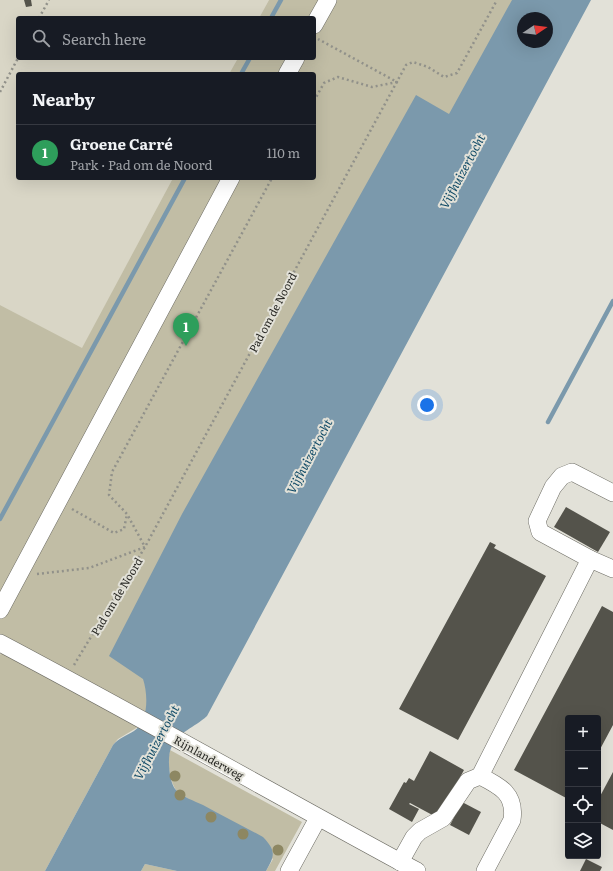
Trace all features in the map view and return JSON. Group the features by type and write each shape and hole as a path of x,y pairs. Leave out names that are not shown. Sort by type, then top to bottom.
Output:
{"street":[{"path":"316,21 328,0"},
{"path":"288,72 295,60"},
{"path":"0,610 230,180"},
{"path":"613,492 572,472 562,476 553,487 537,522 540,532 590,559 613,569"},
{"path":"400,862 414,837 420,831 443,818 468,781 480,776 590,559"},
{"name":"Rijnlanderweg","path":"0,643 417,871"},
{"path":"480,776 498,785 510,798 514,810 512,820 485,871"},
{"path":"289,871 318,818"}],"path":[{"path":"41,16 49,0"},
{"name":"Pad om de Noord","path":"66,678 145,548 406,65 414,62 428,67 444,77 457,72 496,0"},
{"path":"316,38 397,82"},
{"path":"0,92 17,60"},
{"path":"316,97 324,83 338,77 372,87 397,82"},
{"path":"18,577 89,568 145,548 127,514 109,495 112,472 271,180"},
{"path":"58,501 114,533 124,529 127,514"}],"shaded area":[{"path":"0,0 269,0 260,16 16,16 16,60 237,60 230,72 16,72 16,180 172,180 82,349 0,305"},
{"path":"269,0 516,0 146,679 150,714 0,637 0,305 82,348 172,180 316,180 316,72 230,72 237,60 316,60 316,16 260,16"},
{"path":"2,652 138,727 118,739 113,745 45,871 0,871 0,655"},
{"path":"170,750 302,822 275,871 266,871 273,859 176,790 169,770"},
{"path":"145,864 177,871 141,871"}],"water":[{"name":"Vijfhuizertocht","path":"512,0 591,0 207,716 182,734 174,742 171,748 169,770 176,790 185,797 263,837 273,853 269,866 266,871 177,871 145,864 141,871 45,871 113,745 139,727 145,714 146,692 143,679 109,656 182,514 416,95 449,114"}],"building":[{"path":"24,0 31,0 32,6 26,7"},
{"path":"566,507 610,532 598,552 554,527"},
{"path":"490,542 496,545 494,548 546,576 458,740 399,709"},
{"path":"602,606 613,612 613,725 601,747 601,715 565,715 565,797 514,770"},
{"path":"430,751 464,770 438,818 410,803 409,804 419,809 412,822 389,809 404,782 406,783 409,778 414,781"},
{"path":"613,772 613,830 601,824 601,794"},
{"path":"462,802 481,812 469,835 450,825"},
{"path":"586,859 602,867 600,871 580,871"}],"waterway":[{"path":"272,16 281,0"},
{"path":"242,72 249,60"},
{"path":"0,519 184,180"},
{"path":"548,422 613,301"}],"place":[{"name":"Groene Carré","path":"186,346"}]}
